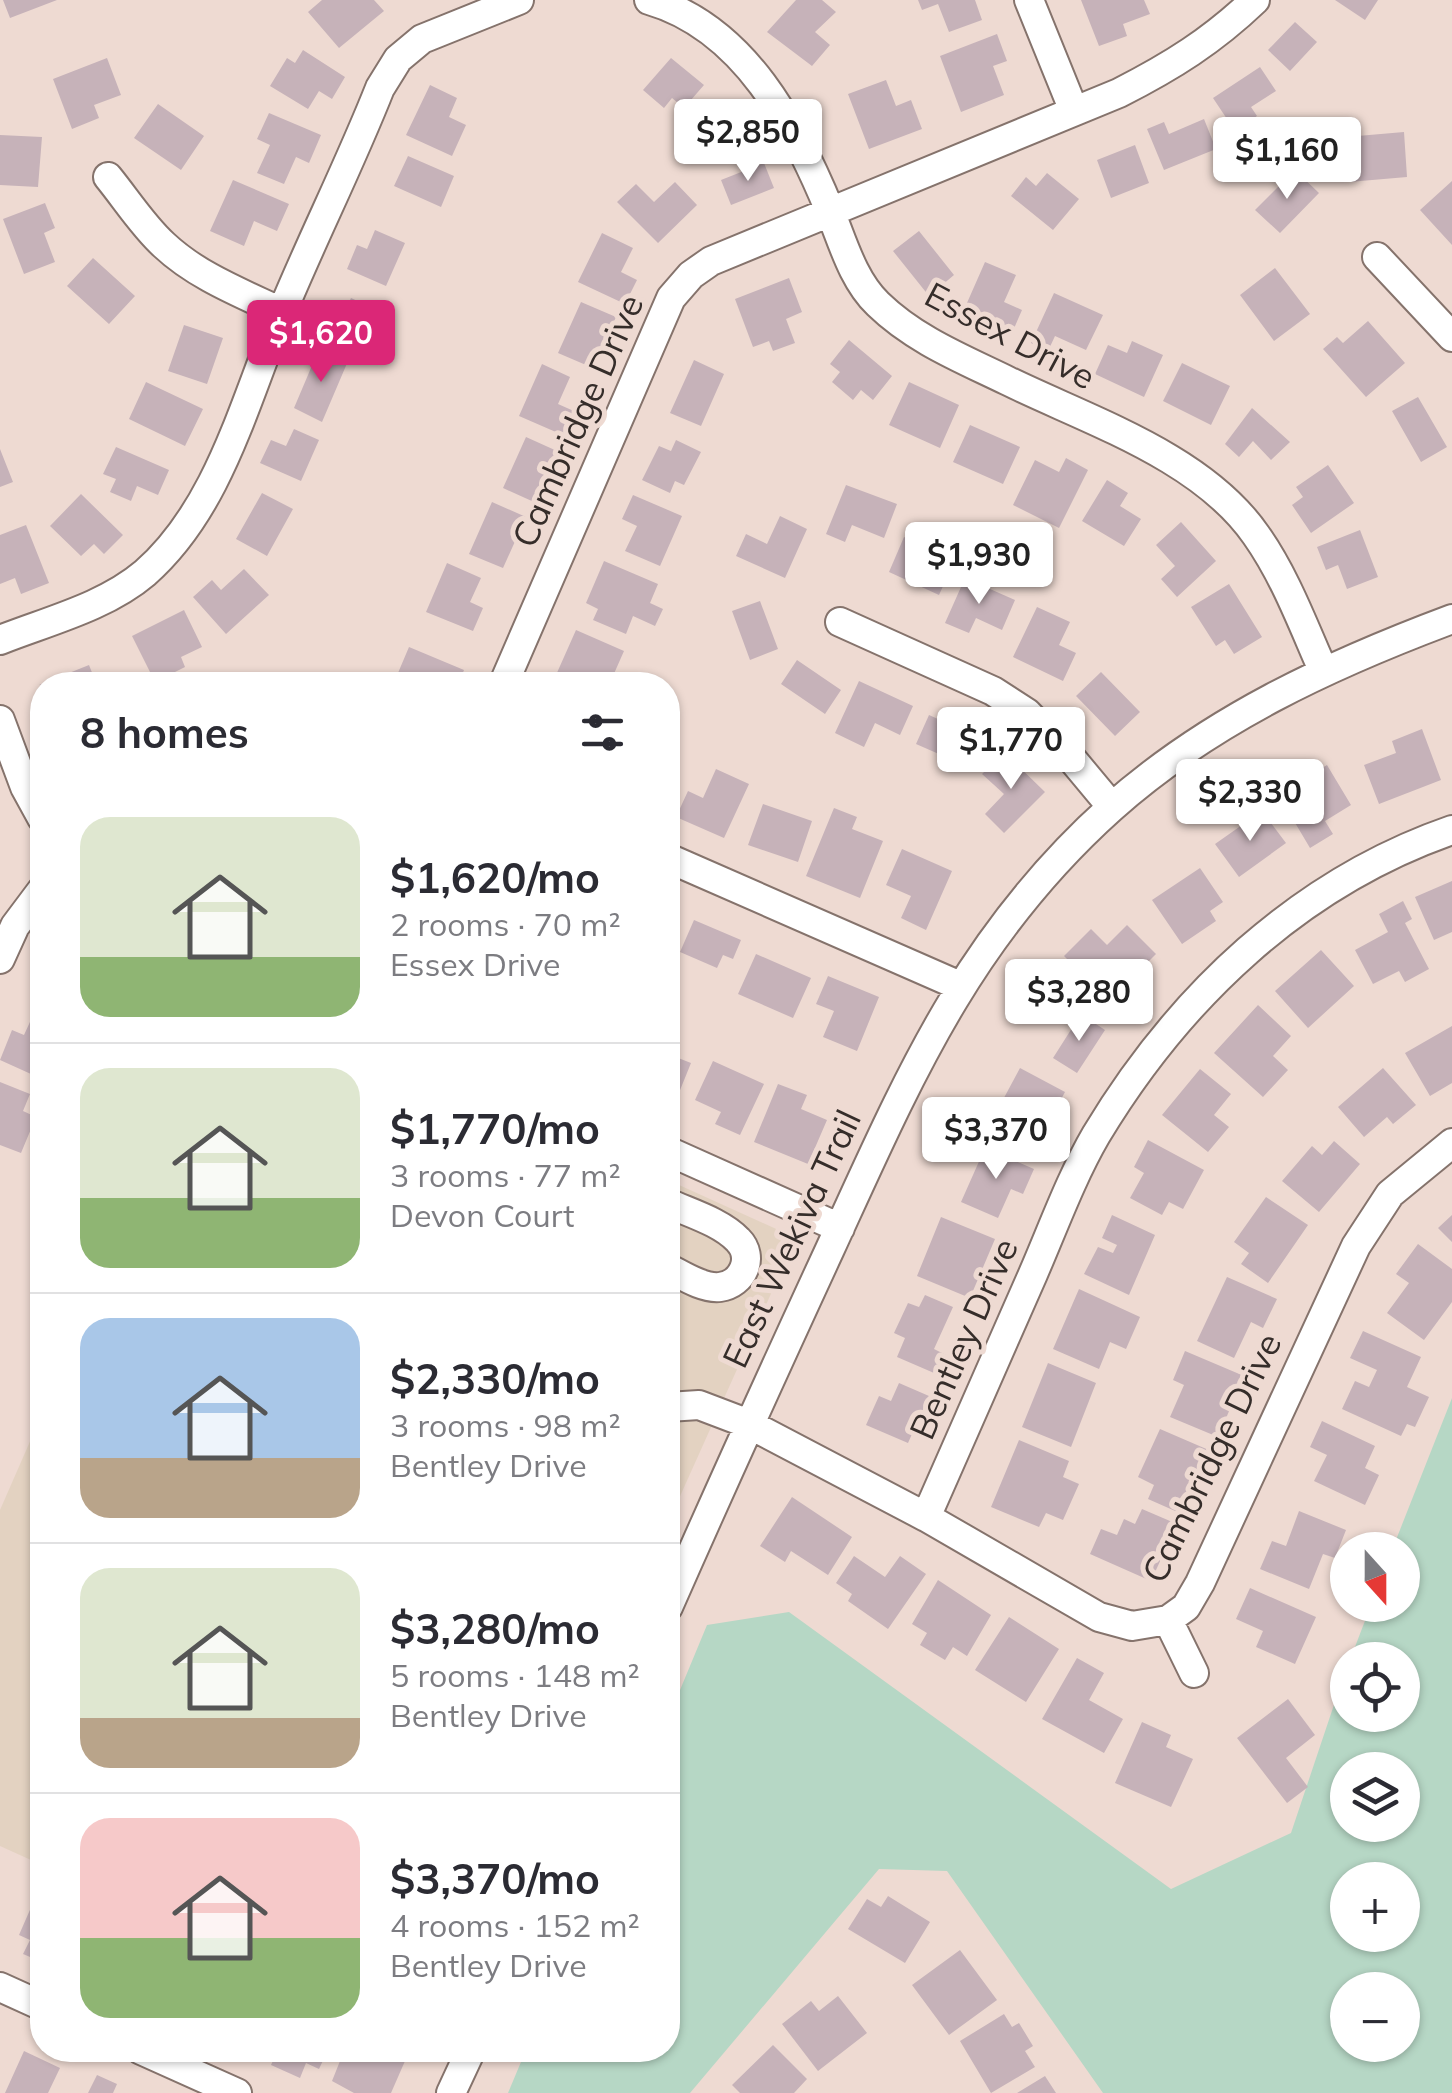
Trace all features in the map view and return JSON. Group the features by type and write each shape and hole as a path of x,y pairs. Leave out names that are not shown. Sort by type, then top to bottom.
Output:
{"street":[{"path":"0,640 123,589 162,557 189,524 229,447 282,312 380,88 398,59 422,39 519,0"},
{"name":"Essex Drive","path":"649,0 689,18 758,78 804,148 856,275 875,302 900,324 940,348 1175,462 1223,496 1256,534 1288,590 1323,670"},
{"path":"1030,0 1074,112"},
{"name":"Cambridge Drive","path":"509,672 672,298 691,275 711,261 1074,112 1175,65 1221,32 1256,0"},
{"path":"108,177 162,244 182,260 209,278 282,312"},
{"path":"1377,257 1452,337"},
{"name":"East Wekiva Trail","path":"680,1580 898,1097 960,986 1029,894 1112,807 1184,752 1250,709 1323,670 1452,619"},
{"path":"840,622 993,691 1027,713 1072,758 1112,807"},
{"path":"0,720 30,796"},
{"name":"Bentley Drive","path":"926,1517 1096,1136 1152,1054 1208,987 1310,899 1375,862 1452,830"},
{"path":"680,863 960,986"},
{"path":"0,959 14,926 30,905"},
{"name":"Cambridge Drive","path":"680,1406 699,1405 749,1424 926,1517 1098,1616 1132,1626 1168,1620 1186,1607 1200,1583 1356,1246 1390,1194 1452,1143"},
{"path":"680,1155 840,1228"},
{"path":"680,1209 737,1237 745,1249 747,1264 738,1279 720,1287 680,1274"},
{"path":"1168,1620 1194,1674"},
{"path":"0,1987 30,2001"},
{"path":"168,2062 237,2093"},
{"path":"452,2093 465,2062"}],"shaded area":[{"path":"680,1185 796,1238 680,1496"},
{"path":"30,1441 30,1860 0,1846 0,1510"}],"green space":[{"path":"1452,1398 1452,2093 1103,2093 947,1871 879,1869 690,2093 508,2093 521,2062 680,2062 680,1690 707,1625 789,1612 1171,1889 1291,1833 1330,1717 1330,1732 1420,1732 1420,1642 1357,1642 1365,1622 1420,1622 1420,1532 1399,1532"}],"building":[{"path":"3,0 57,0 10,18"},
{"path":"322,0 374,0 384,11 339,48 308,12"},
{"path":"796,0 822,0 836,12 815,32 830,45 812,66 767,32"},
{"path":"918,0 975,0 982,20 949,32 938,4 922,10"},
{"path":"1081,0 1144,0 1150,14 1123,24 1127,36 1099,46"},
{"path":"1335,0 1378,0 1365,20"},
{"path":"1295,22 1317,42 1290,71 1268,50"},
{"path":"997,34 1007,61 993,66 1004,95 961,112 940,56"},
{"path":"303,50 345,77 332,99 319,91 308,109 270,86 287,58 295,63"},
{"path":"107,58 121,95 94,105 99,118 72,129 53,79"},
{"path":"671,58 704,85 684,108 672,98 664,108 643,90"},
{"path":"1260,67 1276,91 1251,107 1257,116 1235,131 1213,98"},
{"path":"886,80 896,106 911,100 922,129 869,149 848,94"},
{"path":"430,85 457,98 449,117 466,125 452,156 406,135"},
{"path":"158,104 204,136 181,170 134,138"},
{"path":"269,113 321,135 309,163 296,157 284,184 257,173 270,145 257,139"},
{"path":"1204,119 1216,149 1164,170 1147,129 1164,122 1169,134"},
{"path":"1404,132 1407,177 1349,182 1346,137"},
{"path":"0,135 42,137 38,187 0,185"},
{"path":"1135,145 1149,183 1111,198 1097,160"},
{"path":"408,156 454,176 441,207 394,186"},
{"path":"764,163 774,188 731,205 721,180"},
{"path":"1295,170 1319,193 1280,233 1255,210"},
{"path":"1047,173 1079,199 1053,230 1011,196 1026,177 1036,186"},
{"path":"233,180 289,204 277,231 254,221 244,246 210,231"},
{"path":"1452,181 1452,245 1420,210"},
{"path":"675,182 697,205 658,243 617,202 636,184 654,202"},
{"path":"45,203 55,228 44,233 55,262 24,274 3,219"},
{"path":"375,230 405,243 386,286 347,269 357,245 367,249"},
{"path":"919,231 954,275 929,296 893,251"},
{"path":"602,233 633,248 621,272 637,280 625,304 578,282"},
{"path":"93,258 135,296 109,324 67,286"},
{"path":"985,262 1016,275 1004,302 1022,310 1012,333 963,312"},
{"path":"1275,268 1310,314 1274,341 1240,295"},
{"path":"789,278 802,312 786,319 795,343 773,351 769,341 753,347 735,299"},
{"path":"1054,293 1103,315 1086,350 1055,336 1048,351 1031,343"},
{"path":"351,298 392,317 374,356 319,331 330,306 344,313"},
{"path":"581,302 616,317 593,368 558,353"},
{"path":"1368,321 1405,363 1366,397 1323,349 1337,337 1343,343"},
{"path":"184,325 223,338 207,384 168,371"},
{"path":"849,340 892,376 873,400 861,390 853,400 832,382 840,372 830,364"},
{"path":"1132,341 1163,355 1144,397 1095,374 1108,345 1127,353"},
{"path":"319,349 348,361 322,422 294,408"},
{"path":"694,360 724,374 701,426 670,413"},
{"path":"1182,363 1230,386 1211,425 1163,401"},
{"path":"542,364 570,377 558,404 576,412 565,436 519,416"},
{"path":"146,382 203,409 185,446 129,419"},
{"path":"909,382 959,405 940,448 889,425"},
{"path":"1418,397 1447,447 1421,462 1392,411"},
{"path":"1252,408 1290,442 1271,460 1253,441 1239,457 1225,444"},
{"path":"970,425 1020,447 1003,484 953,462"},
{"path":"294,429 319,440 301,481 260,463 271,440 286,446"},
{"path":"526,437 557,451 534,502 503,488"},
{"path":"676,440 701,452 684,485 675,481 670,493 642,480 659,446 671,451"},
{"path":"116,447 169,470 158,495 137,486 131,501 110,492 116,479 103,474"},
{"path":"0,449 13,482 0,487"},
{"path":"1066,458 1088,470 1059,528 1013,505 1035,460 1059,472"},
{"path":"1328,465 1354,503 1311,533 1292,505 1303,497 1296,487"},
{"path":"1107,480 1128,493 1120,506 1141,519 1124,546 1082,521"},
{"path":"846,485 897,504 884,538 852,525 845,542 826,534"},
{"path":"262,493 293,509 267,556 236,539"},
{"path":"81,494 123,535 104,554 94,544 81,556 50,526"},
{"path":"633,495 682,516 660,566 625,551 637,526 622,519"},
{"path":"492,502 526,517 503,568 469,554"},
{"path":"780,516 807,529 785,578 736,556 746,534 767,544"},
{"path":"1181,522 1216,561 1177,597 1161,579 1175,566 1156,545"},
{"path":"26,525 49,583 21,594 15,578 0,584 0,535"},
{"path":"1360,530 1378,577 1347,589 1338,565 1326,570 1317,547"},
{"path":"904,537 955,560 939,595 889,572"},
{"path":"604,561 658,584 650,603 663,609 655,626 633,616 626,634 593,620 598,609 586,603"},
{"path":"447,563 481,578 470,602 483,608 473,631 426,612"},
{"path":"244,569 269,595 226,634 193,597 212,580 221,590"},
{"path":"965,578 1015,600 1002,630 976,618 969,633 945,623"},
{"path":"1229,584 1262,637 1234,654 1225,640 1216,646 1191,607"},
{"path":"760,601 778,649 750,660 732,611"},
{"path":"1037,607 1070,622 1059,645 1076,653 1063,681 1013,657"},
{"path":"184,610 202,647 181,657 185,667 175,672 150,672 132,636"},
{"path":"576,630 624,651 615,672 557,672"},
{"path":"409,647 464,670 463,672 398,672"},
{"path":"797,660 841,690 825,714 781,684"},
{"path":"89,665 92,672 72,672"},
{"path":"1101,672 1140,712 1115,736 1076,696"},
{"path":"859,681 913,706 900,735 875,723 864,747 835,733"},
{"path":"929,715 976,736 964,765 916,744"},
{"path":"1422,729 1441,780 1379,804 1364,765 1396,753 1392,741"},
{"path":"1004,752 1045,792 1004,833 985,814 1004,794 982,774"},
{"path":"1327,765 1351,805 1325,821 1333,834 1310,848 1278,794"},
{"path":"716,769 749,784 724,838 680,819 688,791 703,798"},
{"path":"763,804 812,821 798,862 748,845"},
{"path":"834,808 857,817 852,829 883,841 860,898 806,876"},
{"path":"1262,811 1286,843 1239,877 1215,844"},
{"path":"902,849 952,871 926,930 901,918 911,896 886,885"},
{"path":"1200,868 1223,902 1210,911 1216,921 1182,944 1152,900"},
{"path":"1452,881 1452,932 1434,940 1415,897"},
{"path":"1403,901 1412,919 1405,923 1429,969 1405,982 1399,971 1373,984 1355,950 1388,932 1379,914"},
{"path":"694,920 741,940 733,959 723,955 717,968 680,952"},
{"path":"1127,925 1156,954 1131,979 1144,992 1122,1014 1064,956 1091,929 1107,945"},
{"path":"1321,950 1354,986 1308,1028 1275,991"},
{"path":"756,954 811,978 793,1018 738,994"},
{"path":"828,976 879,997 857,1051 823,1037 834,1011 816,1004"},
{"path":"1258,1005 1291,1036 1273,1056 1288,1070 1263,1097 1214,1053"},
{"path":"1081,1014 1105,1030 1077,1073 1053,1058"},
{"path":"30,1022 30,1074 0,1060 12,1030 24,1035"},
{"path":"1452,1026 1452,1083 1430,1096 1405,1053"},
{"path":"680,1059 691,1063 680,1090"},
{"path":"713,1061 764,1084 740,1135 715,1124 721,1112 695,1100"},
{"path":"1020,1068 1065,1092 1036,1146 991,1122"},
{"path":"1383,1068 1416,1105 1393,1124 1387,1117 1364,1137 1338,1107"},
{"path":"1200,1069 1231,1094 1214,1115 1229,1127 1208,1152 1162,1115"},
{"path":"0,1082 30,1094 23,1111 30,1114 30,1131 21,1153 0,1145"},
{"path":"778,1084 807,1095 801,1109 827,1120 808,1164 754,1142"},
{"path":"1148,1140 1204,1170 1183,1209 1169,1202 1162,1215 1130,1198 1144,1173 1134,1167"},
{"path":"1334,1141 1360,1164 1319,1212 1282,1181 1312,1146 1322,1155"},
{"path":"985,1148 1034,1169 1023,1194 1011,1189 998,1218 961,1202"},
{"path":"1266,1197 1308,1225 1268,1283 1241,1264 1249,1253 1234,1242"},
{"path":"1112,1215 1155,1235 1129,1295 1084,1274 1098,1247 1113,1253 1117,1245 1102,1238"},
{"path":"1452,1215 1452,1242 1438,1228"},
{"path":"941,1217 995,1239 970,1298 917,1276"},
{"path":"1418,1244 1452,1269 1452,1302 1424,1340 1387,1313 1409,1283 1396,1274"},
{"path":"1227,1277 1277,1299 1263,1328 1251,1322 1234,1358 1197,1341"},
{"path":"1079,1289 1140,1317 1126,1349 1110,1342 1099,1369 1053,1349"},
{"path":"925,1295 953,1307 934,1349 950,1357 941,1376 897,1357 905,1338 894,1333 908,1303 919,1307"},
{"path":"1363,1331 1421,1357 1407,1387 1429,1397 1415,1427 1407,1424 1401,1436 1342,1409 1355,1381 1369,1387 1377,1370 1350,1358"},
{"path":"1185,1351 1244,1376 1218,1437 1170,1417 1184,1385 1173,1380"},
{"path":"1048,1363 1096,1383 1071,1447 1022,1427"},
{"path":"899,1383 929,1396 908,1443 866,1425 879,1396 891,1401"},
{"path":"1322,1421 1375,1446 1365,1468 1379,1475 1365,1505 1314,1481 1327,1455 1310,1447"},
{"path":"1160,1429 1211,1451 1182,1514 1148,1499 1154,1485 1138,1477"},
{"path":"1019,1440 1069,1461 1063,1477 1079,1484 1063,1520 1046,1513 1039,1527 991,1507"},
{"path":"792,1497 852,1537 828,1575 791,1551 785,1562 760,1546"},
{"path":"1142,1509 1177,1524 1151,1581 1090,1554 1101,1529 1117,1535 1124,1519 1135,1524"},
{"path":"1299,1511 1346,1530 1330,1532 1330,1556 1323,1554 1309,1589 1260,1569 1272,1541 1286,1546"},
{"path":"854,1556 885,1577 900,1556 926,1574 888,1629 848,1601 852,1594 836,1583"},
{"path":"938,1580 991,1615 967,1656 953,1647 945,1660 920,1645 927,1633 912,1624"},
{"path":"1250,1588 1316,1617 1295,1664 1256,1647 1263,1631 1236,1619"},
{"path":"1009,1617 1059,1649 1026,1702 975,1670"},
{"path":"1077,1658 1104,1673 1089,1700 1123,1719 1104,1753 1042,1719"},
{"path":"1288,1699 1315,1735 1286,1758 1308,1787 1287,1803 1237,1738"},
{"path":"1142,1722 1171,1735 1166,1747 1193,1759 1171,1807 1115,1783"},
{"path":"888,1896 930,1922 905,1963 848,1929 867,1899 881,1907"},
{"path":"30,1910 30,1940 19,1935"},
{"path":"960,1950 997,2000 949,2035 912,1985"},
{"path":"838,1996 867,2033 818,2071 782,2024 811,2001 819,2011"},
{"path":"1004,2014 1012,2027 1019,2023 1033,2046 1025,2051 1035,2067 991,2093 960,2041"},
{"path":"773,2045 807,2079 794,2093 740,2093 732,2085"},
{"path":"24,2051 30,2054 30,2062 47,2062 60,2068 48,2093 5,2093"},
{"path":"322,2062 319,2069 306,2063 300,2078 271,2065"},
{"path":"340,2062 405,2062 391,2093 354,2093 332,2081"},
{"path":"97,2075 117,2084 113,2093 88,2093"},
{"path":"1045,2076 1056,2093 1017,2093"}]}
